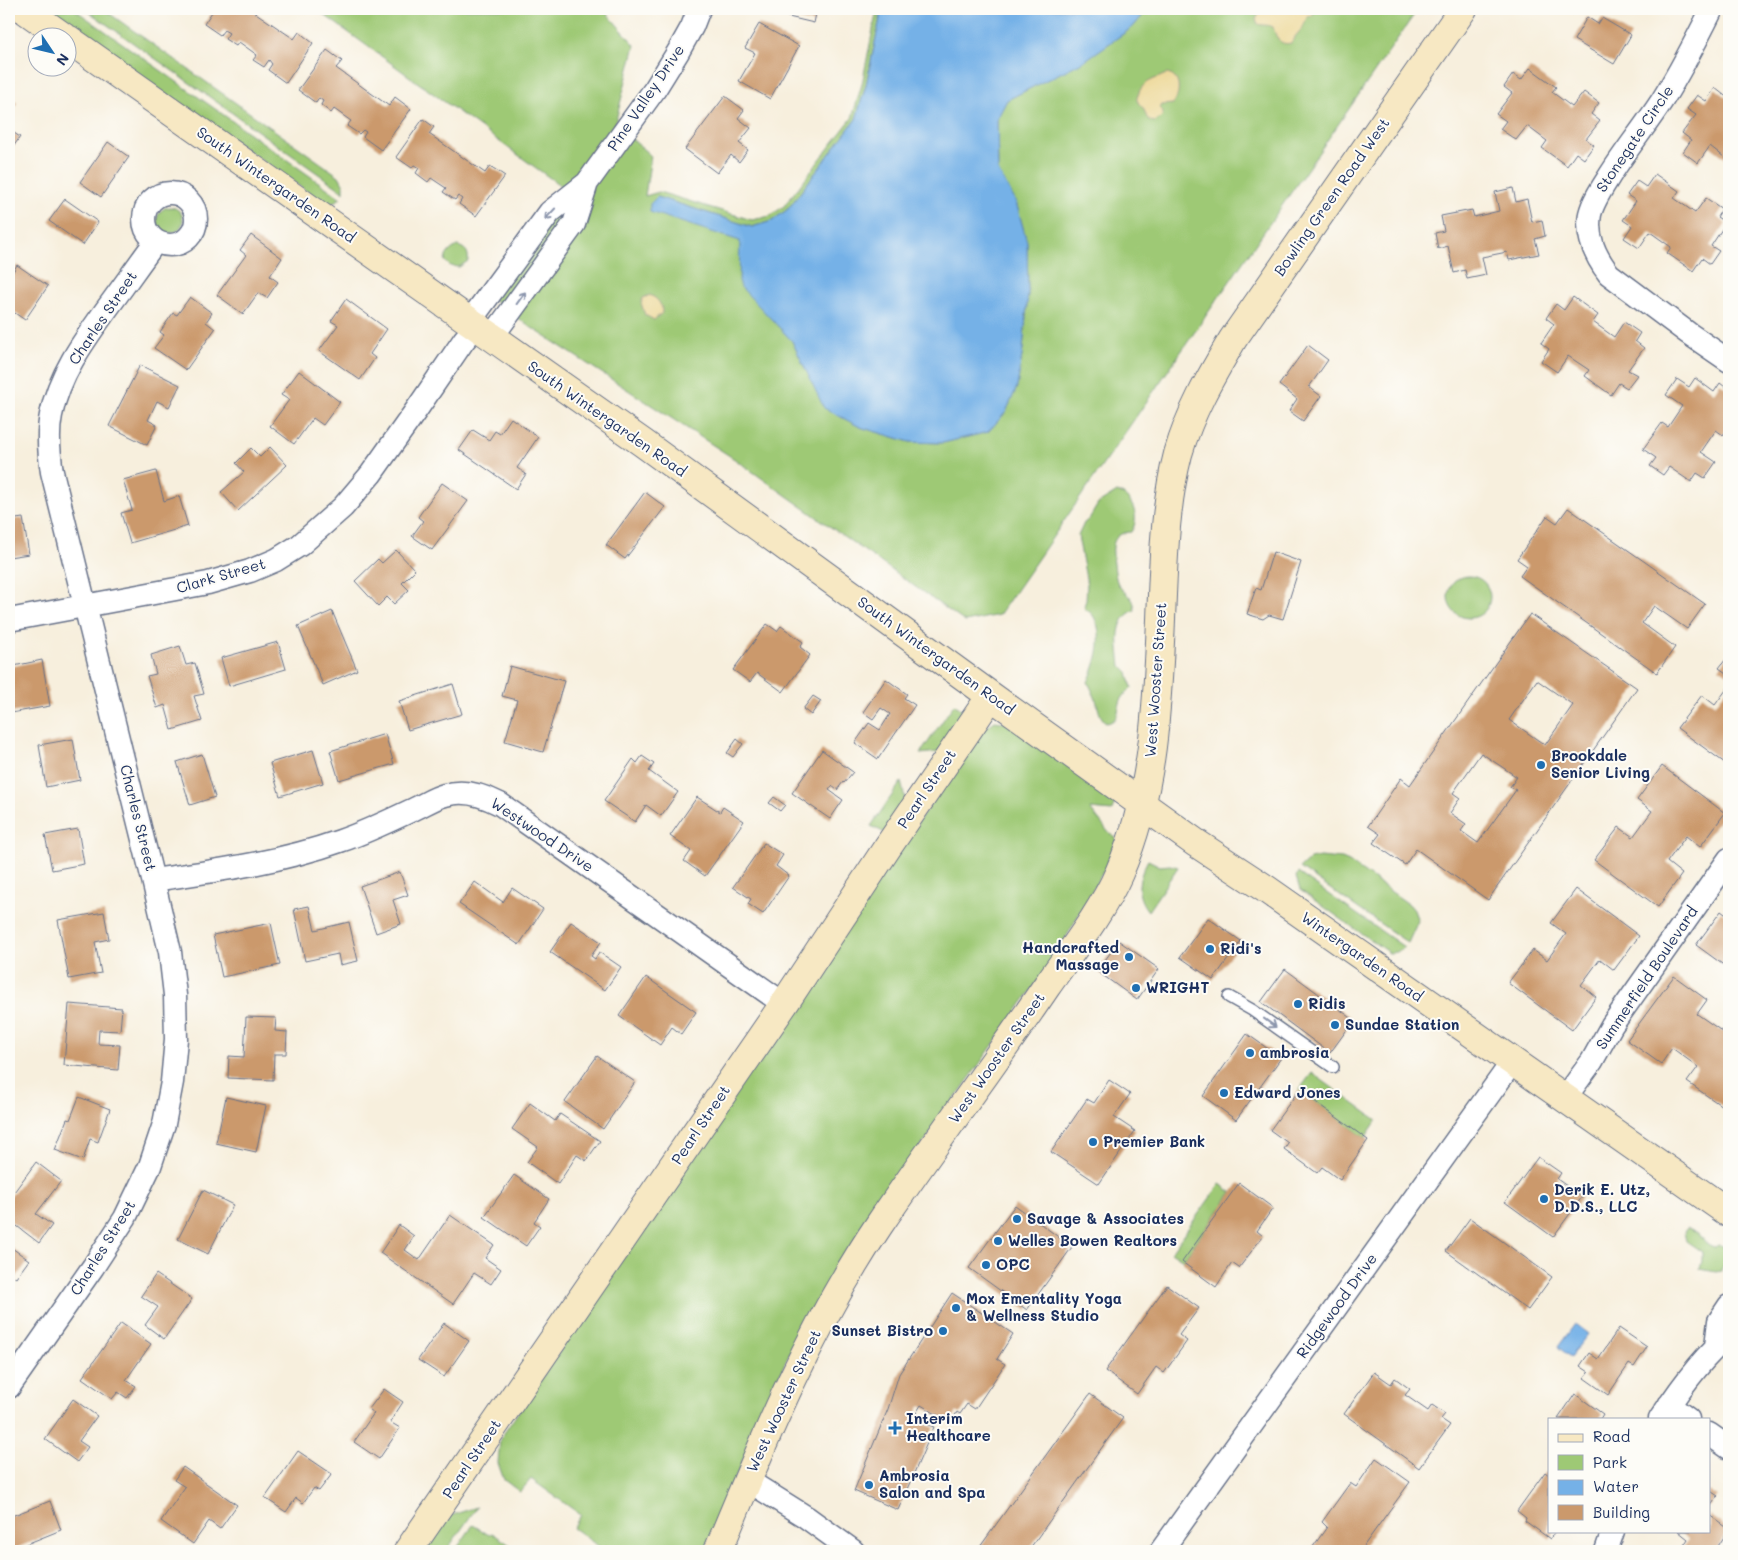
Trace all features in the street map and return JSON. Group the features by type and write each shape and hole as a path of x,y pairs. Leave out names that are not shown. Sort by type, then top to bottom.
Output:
{"street":[{"name":"South Wintergarden Road","path":"24,9 52,28"},
{"name":"Pine Valley Drive","path":"479,328 550,212 587,183 655,89 678,52 699,9"},
{"name":"Bowling Green Road West","path":"1205,387 1233,339 1463,9"},
{"path":"1713,9 1729,17"},
{"name":"Stonegate Circle","path":"1713,9 1662,100 1616,164 1596,198 1590,214 1589,230 1592,246 1599,261 1609,274 1688,333 1729,360"},
{"name":"South Wintergarden Road","path":"78,46 643,443 1143,804"},
{"name":"Charles Street","path":"9,1387 125,1218 150,1166 164,1124 172,1082 176,1039 175,995 170,952 52,472 49,446 50,416 65,374 79,348 156,241"},
{"name":"Clark Street","path":"9,620 208,583 250,571 276,560 300,545 343,507 417,410 464,340 479,328"},
{"name":"West Wooster Street","path":"718,1551 769,1427 810,1342 841,1285 878,1226 1096,914 1117,877 1130,845 1143,804 1151,757 1158,684 1164,539 1169,496 1178,454 1189,421 1205,387"},
{"name":"Pearl Street","path":"408,1551 784,1004 887,848 991,696"},
{"name":"Westwood Drive","path":"153,880 208,872 296,854 339,842 381,826 444,795 458,793 473,794 487,797 500,804 784,1004"},
{"name":"Wintergarden Road","path":"1143,804 1196,843 1513,1061 1729,1213"},
{"name":"Summerfield Boulevard","path":"1565,1098 1592,1061 1612,1025 1729,859"},
{"name":"Ridgewood Drive","path":"1161,1551 1513,1061"},
{"path":"1685,1418 1665,1412 1722,1341 1719,1321 1729,1306"},
{"path":"1710,1435 1729,1448"},
{"path":"747,1480 806,1517 853,1551"},
{"path":"1606,1551 1613,1532"}],"lane":[{"path":"1229,997 1252,1010 1332,1068"}],"green space":[{"path":"42,9 74,9 341,198 328,206 78,34 78,28 70,28"},
{"path":"85,9 103,9 339,176 344,185 344,192"},
{"path":"316,9 603,9 635,45 615,124 651,156 645,196 659,192 752,220 770,216 784,206 852,118 862,84 877,9 882,9 866,85 856,119 788,209 772,221 752,227 657,197 740,241 740,285 792,341 825,408 860,427 910,442 943,443 988,432 1006,412 1017,387 1023,349 1028,293 1027,242 1016,202 998,171 997,119 1007,100 1084,61 1133,27 1148,9 1418,9 999,615 965,622 736,460 529,326 483,292 561,186"},
{"path":"170,207 179,211 183,220 179,229 170,233 161,229 157,220 161,211"},
{"path":"458,246 466,251 468,261 459,267 450,266 445,261 446,256"},
{"path":"1117,492 1128,499 1135,512 1134,525 1131,532 1119,535 1113,547 1117,582 1133,601 1135,610 1123,620 1119,634 1121,666 1128,673 1132,688 1121,700 1114,720 1107,723 1100,715 1088,682 1099,648 1099,630 1092,614 1084,606 1087,584 1078,536 1084,523 1089,519 1098,504"},
{"path":"1473,576 1481,579 1487,585 1490,597 1487,609 1481,615 1465,618 1457,615 1451,609 1448,593 1451,585 1457,579"},
{"path":"954,704 967,713 939,752 920,754"},
{"path":"995,721 1015,724 1114,796 1115,802 1112,811 1090,809 1109,833 1117,839 1106,866 1055,957 842,1259 798,1334 761,1416 705,1551 605,1551 573,1528 581,1515 531,1479 520,1492 504,1480 498,1463 500,1439 980,731"},
{"path":"901,782 906,802 885,833 871,826"},
{"path":"1320,857 1342,859 1349,862 1410,905 1418,921 1408,943 1300,868 1310,859"},
{"path":"1148,860 1160,866 1170,865 1178,867 1148,911 1141,898 1139,886"},
{"path":"1298,873 1404,947 1397,952 1389,953 1300,890 1296,877"},
{"path":"1312,1073 1377,1120 1365,1138 1299,1090"},
{"path":"1220,1184 1232,1192 1183,1260 1171,1252"},
{"path":"1687,1228 1698,1234 1709,1246 1714,1248 1718,1245 1723,1246 1726,1256 1721,1271 1700,1269 1702,1252 1686,1241 1684,1232"},
{"path":"477,1507 446,1551 422,1551 446,1517"},
{"path":"473,1525 489,1535 492,1533 519,1551 455,1551"}],"sand":[{"path":"1259,9 1316,9 1312,16 1307,17 1304,25 1291,43 1287,44 1279,40 1273,27 1258,24 1256,19"},
{"path":"1166,74 1171,75 1177,81 1176,100 1173,104 1162,105 1160,108 1163,112 1162,117 1155,122 1149,120 1137,98 1145,84"},
{"path":"650,295 659,302 662,310 662,313 654,320 645,315 641,303 643,298"}],"water":[{"path":"882,9 1148,9 1133,27 1084,61 1007,100 997,119 998,171 1016,202 1027,242 1028,293 1023,349 1017,387 1006,412 988,432 943,443 910,442 860,427 824,408 792,341 739,285 740,241 650,212 650,204 657,197 752,227 772,221 788,209 856,119 866,85"},
{"path":"1575,1324 1588,1334 1570,1357 1558,1347"}],"building":[{"path":"214,9 250,9 294,39 299,32 313,43 286,83 268,70 272,64 269,60 264,67 253,60 257,55 239,42 236,46 225,39 229,33 224,30 220,35 204,24"},
{"path":"777,9 817,9 814,23 776,14"},
{"path":"1587,17 1598,24 1602,18 1631,35 1614,64 1574,40"},
{"path":"759,24 799,46 770,99 739,81 755,53 745,48"},
{"path":"327,50 342,61 336,68 389,106 395,97 411,109 381,150 363,137 366,132 363,130 359,134 347,126 351,121 334,109 331,113 321,105 323,101 319,98 316,103 298,90"},
{"path":"1530,68 1556,87 1552,92 1572,107 1584,92 1599,103 1591,114 1600,121 1586,139 1594,145 1584,159 1576,153 1567,166 1542,148 1547,141 1527,126 1516,140 1500,129 1506,121 1496,114 1512,93 1504,87 1513,74 1521,80"},
{"path":"1715,88 1729,99 1729,161 1710,146 1698,163 1683,152 1691,140 1682,133 1696,115 1687,109 1697,95 1706,101"},
{"path":"725,96 744,110 738,118 751,128 739,143 748,150 739,162 731,155 717,173 685,149"},
{"path":"9,97 17,103 9,114"},
{"path":"423,119 434,127 429,134 485,173 490,166 505,176 476,216 459,204 462,199 458,196 455,200 443,192 446,188 431,178 428,182 416,173 419,168 414,165 412,168 396,157"},
{"path":"14,133 20,137 13,147 9,144 9,140"},
{"path":"108,142 129,157 101,197 80,182"},
{"path":"1655,174 1679,191 1674,198 1695,213 1706,198 1722,209 1717,217 1726,223 1711,246 1719,251 1710,264 1702,258 1693,271 1667,253 1671,247 1650,232 1639,248 1624,238 1632,226 1623,220 1636,201 1627,195 1637,181 1646,187"},
{"path":"1513,188 1516,202 1527,199 1532,222 1542,220 1545,236 1535,239 1539,254 1509,260 1507,252 1482,257 1486,275 1467,279 1465,270 1454,273 1448,246 1438,249 1435,233 1444,231 1441,216 1472,210 1474,217 1499,211 1495,192"},
{"path":"65,199 98,222 83,245 49,221"},
{"path":"251,235 282,258 270,276 278,282 267,298 258,293 243,314 217,295 246,255 240,250"},
{"path":"17,265 48,286 25,320 9,309 9,278"},
{"path":"190,297 212,313 206,322 215,329 186,370 154,348 164,335 160,332 173,313 177,315"},
{"path":"1573,297 1598,315 1593,322 1614,337 1624,322 1640,333 1635,341 1644,348 1628,370 1637,375 1627,388 1619,383 1611,395 1585,376 1589,370 1568,356 1557,372 1541,361 1549,349 1541,343 1554,324 1546,318 1556,304 1564,310"},
{"path":"346,299 387,329 370,354 375,358 360,380 319,351 338,325 331,321"},
{"path":"1308,345 1328,360 1309,387 1321,396 1303,421 1289,411 1297,399 1279,385"},
{"path":"140,365 180,385 169,407 157,401 148,420 157,425 147,445 109,426"},
{"path":"299,371 340,402 323,425 313,418 294,444 270,426 289,400 281,395"},
{"path":"1695,378 1714,392 1720,383 1729,390 1729,427 1723,435 1716,430 1701,452 1716,462 1705,478 1697,473 1691,482 1669,467 1663,475 1650,466 1656,458 1643,449 1662,423 1668,427 1682,406 1666,395 1677,379 1689,387"},
{"path":"511,418 538,437 517,468 526,474 516,489 459,450 473,430 489,440 495,431 500,434"},
{"path":"270,447 287,465 238,511 221,492 244,472 236,463 251,448 260,457"},
{"path":"156,471 164,501 179,496 188,526 130,543 121,513 132,510 123,480"},
{"path":"442,483 468,501 432,550 412,536 423,521 418,517"},
{"path":"645,492 665,507 625,559 606,545"},
{"path":"1568,508 1705,604 1687,629 1654,606 1642,623 1675,647 1657,673 1520,576 1527,566 1517,559 1547,516 1557,523"},
{"path":"23,518 29,554 9,557 9,520"},
{"path":"396,550 415,570 402,583 409,590 394,604 387,597 378,606 355,581 378,559 382,563"},
{"path":"1273,552 1301,562 1283,619 1269,615 1263,619 1247,614 1256,588 1261,590"},
{"path":"332,611 357,670 323,685 298,626"},
{"name":"Brookdale Senior Living","path":"1530,614 1637,688 1488,900 1416,849 1405,865 1373,843 1380,834 1368,826 1401,778 1410,785","holes":["1537,680 1573,705 1545,745 1509,720","1481,753 1517,777 1510,787 1516,790 1478,843 1461,831 1466,824 1450,813 1460,798 1453,793"]},
{"path":"767,624 777,631 781,626 803,642 800,647 810,655 783,692 757,673 750,682 733,670"},
{"path":"278,642 286,669 229,686 221,658"},
{"path":"180,646 186,665 195,663 204,694 194,696 202,721 172,730 165,705 157,708 147,676 156,674 151,655"},
{"path":"1729,655 1729,675 1719,668"},
{"path":"42,660 50,706 11,713 9,667"},
{"path":"510,666 564,681 543,752 505,741 517,700 502,696"},
{"path":"886,679 907,694 904,698 915,705 878,759 855,743 869,723 880,730 890,714 881,708 873,719 863,712"},
{"path":"453,684 462,714 408,730 399,701"},
{"path":"1729,686 1729,766 1677,728 1702,695 1715,705"},
{"path":"813,696 821,701 811,715 803,709"},
{"path":"385,734 394,764 339,780 330,751"},
{"path":"73,739 80,780 46,787 39,745"},
{"path":"737,739 743,744 733,757 727,753"},
{"path":"313,750 323,783 280,796 270,763"},
{"path":"822,750 853,772 837,790 832,786 829,790 843,800 830,819 792,793"},
{"path":"202,754 215,797 190,805 177,762"},
{"path":"642,756 654,764 649,771 678,792 661,816 646,805 635,822 604,801 633,759 637,763"},
{"path":"1662,766 1725,813 1700,847 1686,836 1667,862 1682,874 1658,907 1594,860 1619,827 1633,837 1652,811 1637,800"},
{"path":"697,797 720,812 723,807 744,821 705,876 684,861 691,851 670,836"},
{"path":"774,797 785,805 780,811 769,803"},
{"path":"78,829 84,864 52,870 45,835"},
{"path":"764,843 783,855 776,866 789,876 763,914 748,904 751,899 733,887"},
{"path":"400,872 408,895 393,900 401,924 376,933 360,886"},
{"path":"475,882 503,902 512,888 543,909 519,945 459,904"},
{"path":"1576,889 1639,936 1614,970 1600,959 1581,985 1596,997 1572,1030 1508,983 1533,950 1547,960 1566,934 1551,923"},
{"path":"309,906 315,930 349,922 358,961 340,965 338,954 305,961 294,909"},
{"path":"1721,911 1729,917 1729,969 1696,945"},
{"path":"104,912 109,939 95,942 101,973 69,979 58,920"},
{"name":"Ridi's","path":"1208,918 1241,941 1213,980 1180,957"},
{"path":"571,922 601,942 591,956 595,959 599,952 621,967 605,990 550,952"},
{"path":"271,923 280,965 222,977 213,935"},
{"path":"1119,941 1159,969 1137,1000 1097,971"},
{"name":"Ridis","path":"1285,969 1354,1020 1330,1053 1261,1002"},
{"path":"1674,976 1707,1000 1697,1014 1723,1032 1729,1024 1729,1095 1722,1106 1687,1082 1698,1067 1672,1048 1661,1064 1627,1040"},
{"path":"646,977 696,1012 681,1034 672,1027 660,1045 619,1016"},
{"path":"69,1004 122,1008 120,1031 99,1030 98,1044 120,1045 118,1070 64,1065"},
{"path":"246,1017 276,1018 275,1031 287,1032 286,1054 274,1054 273,1080 228,1078 229,1056 244,1057"},
{"path":"1247,1034 1281,1058 1236,1120 1203,1096"},
{"path":"597,1056 635,1082 603,1129 565,1102"},
{"name":"Premier Bank","path":"1109,1080 1130,1094 1114,1117 1135,1131 1099,1184 1051,1152 1087,1099 1094,1103"},
{"path":"1299,1090 1368,1140 1340,1180 1322,1167 1317,1173 1284,1149 1288,1143 1270,1130"},
{"path":"79,1097 110,1109 98,1142 90,1139 83,1160 55,1150 67,1119 70,1120"},
{"path":"226,1097 266,1106 256,1152 216,1143"},
{"path":"530,1103 555,1121 560,1114 600,1141 586,1161 577,1155 558,1184 527,1162 538,1147 512,1129"},
{"name":"Derik E. Utz, D.D.S., LLC","path":"1538,1157 1561,1173 1557,1179 1582,1197 1553,1237 1505,1202"},
{"path":"36,1162 61,1181 36,1214 52,1225 39,1243 9,1220 9,1199"},
{"path":"514,1175 549,1199 534,1222 540,1226 526,1246 484,1217"},
{"path":"1239,1183 1273,1208 1257,1231 1263,1236 1239,1268 1232,1263 1216,1287 1182,1262"},
{"path":"203,1190 233,1205 208,1254 178,1239"},
{"path":"1015,1205 1072,1247 1027,1310 969,1268"},
{"path":"450,1215 494,1245 485,1258 501,1269 491,1284 474,1273 453,1304 380,1253 399,1225 414,1236 405,1250 419,1260"},
{"path":"1470,1218 1552,1277 1528,1310 1446,1251"},
{"path":"9,1246 29,1260 16,1278 9,1273"},
{"path":"156,1274 192,1299 164,1339 145,1325 158,1307 141,1296"},
{"path":"1167,1285 1199,1308 1179,1335 1187,1341 1164,1373 1156,1367 1137,1394 1105,1371"},
{"path":"952,1293 1013,1334 997,1359 1005,1364 975,1409 967,1404 960,1414 957,1412 951,1423 921,1405 912,1420 934,1427 898,1510 854,1491 888,1409 899,1374"},
{"path":"121,1323 151,1344 126,1380 136,1386 127,1398 118,1392 112,1399 82,1378"},
{"path":"444,1323 469,1341 444,1377 418,1360"},
{"path":"1619,1328 1647,1347 1634,1367 1629,1364 1608,1395 1584,1378 1589,1372 1580,1366 1589,1353 1598,1359"},
{"path":"1374,1372 1391,1384 1395,1378 1410,1389 1405,1395 1428,1411 1432,1405 1445,1414 1441,1419 1450,1425 1419,1468 1344,1414"},
{"path":"384,1389 403,1402 390,1422 400,1428 379,1459 354,1442 374,1413 369,1409"},
{"path":"1090,1394 1123,1418 1028,1551 977,1551"},
{"path":"1575,1394 1603,1414 1601,1418 1559,1418"},
{"path":"73,1399 97,1416 79,1441 88,1447 77,1462 45,1439"},
{"path":"298,1451 332,1474 319,1491 314,1488 303,1503 296,1498 286,1512 265,1498"},
{"path":"1376,1458 1410,1482 1360,1551 1310,1551 1327,1527 1322,1522 1350,1483 1356,1487"},
{"path":"183,1467 237,1505 220,1529 209,1521 193,1544 161,1521 185,1487 174,1480"},
{"path":"1545,1472 1548,1474 1548,1532 1554,1532 1550,1539 1525,1521 1526,1518 1517,1511"},
{"path":"1710,1491 1718,1496 1710,1507"},
{"path":"50,1501 61,1530 9,1551 9,1517"},
{"path":"1710,1516 1729,1529 1715,1551 1706,1551 1702,1548 1700,1551 1680,1551 1688,1539 1679,1532 1710,1532"}],"place":[{"name":"Brookdale Senior Living","path":"1541,765"},
{"name":"Ridi's","path":"1210,949"},
{"name":"Handcrafted Massage","path":"1129,957"},
{"name":"WRIGHT","path":"1136,988"},
{"name":"Ridis","path":"1298,1004"},
{"name":"Sundae Station","path":"1335,1025"},
{"name":"ambrosia","path":"1250,1053"},
{"name":"Edward Jones","path":"1224,1093"},
{"name":"Premier Bank","path":"1093,1142"},
{"name":"Derik E. Utz, D.D.S., LLC","path":"1544,1199"},
{"name":"Savage & Associates","path":"1017,1219"},
{"name":"Welles Bowen Realtors","path":"998,1241"},
{"name":"OPC","path":"986,1265"},
{"name":"Mox Ementality Yoga & Wellness Studio","path":"956,1308"},
{"name":"Sunset Bistro","path":"943,1331"},
{"name":"Interim Healthcare","path":"895,1428"},
{"name":"Ambrosia Salon and Spa","path":"869,1485"}]}
